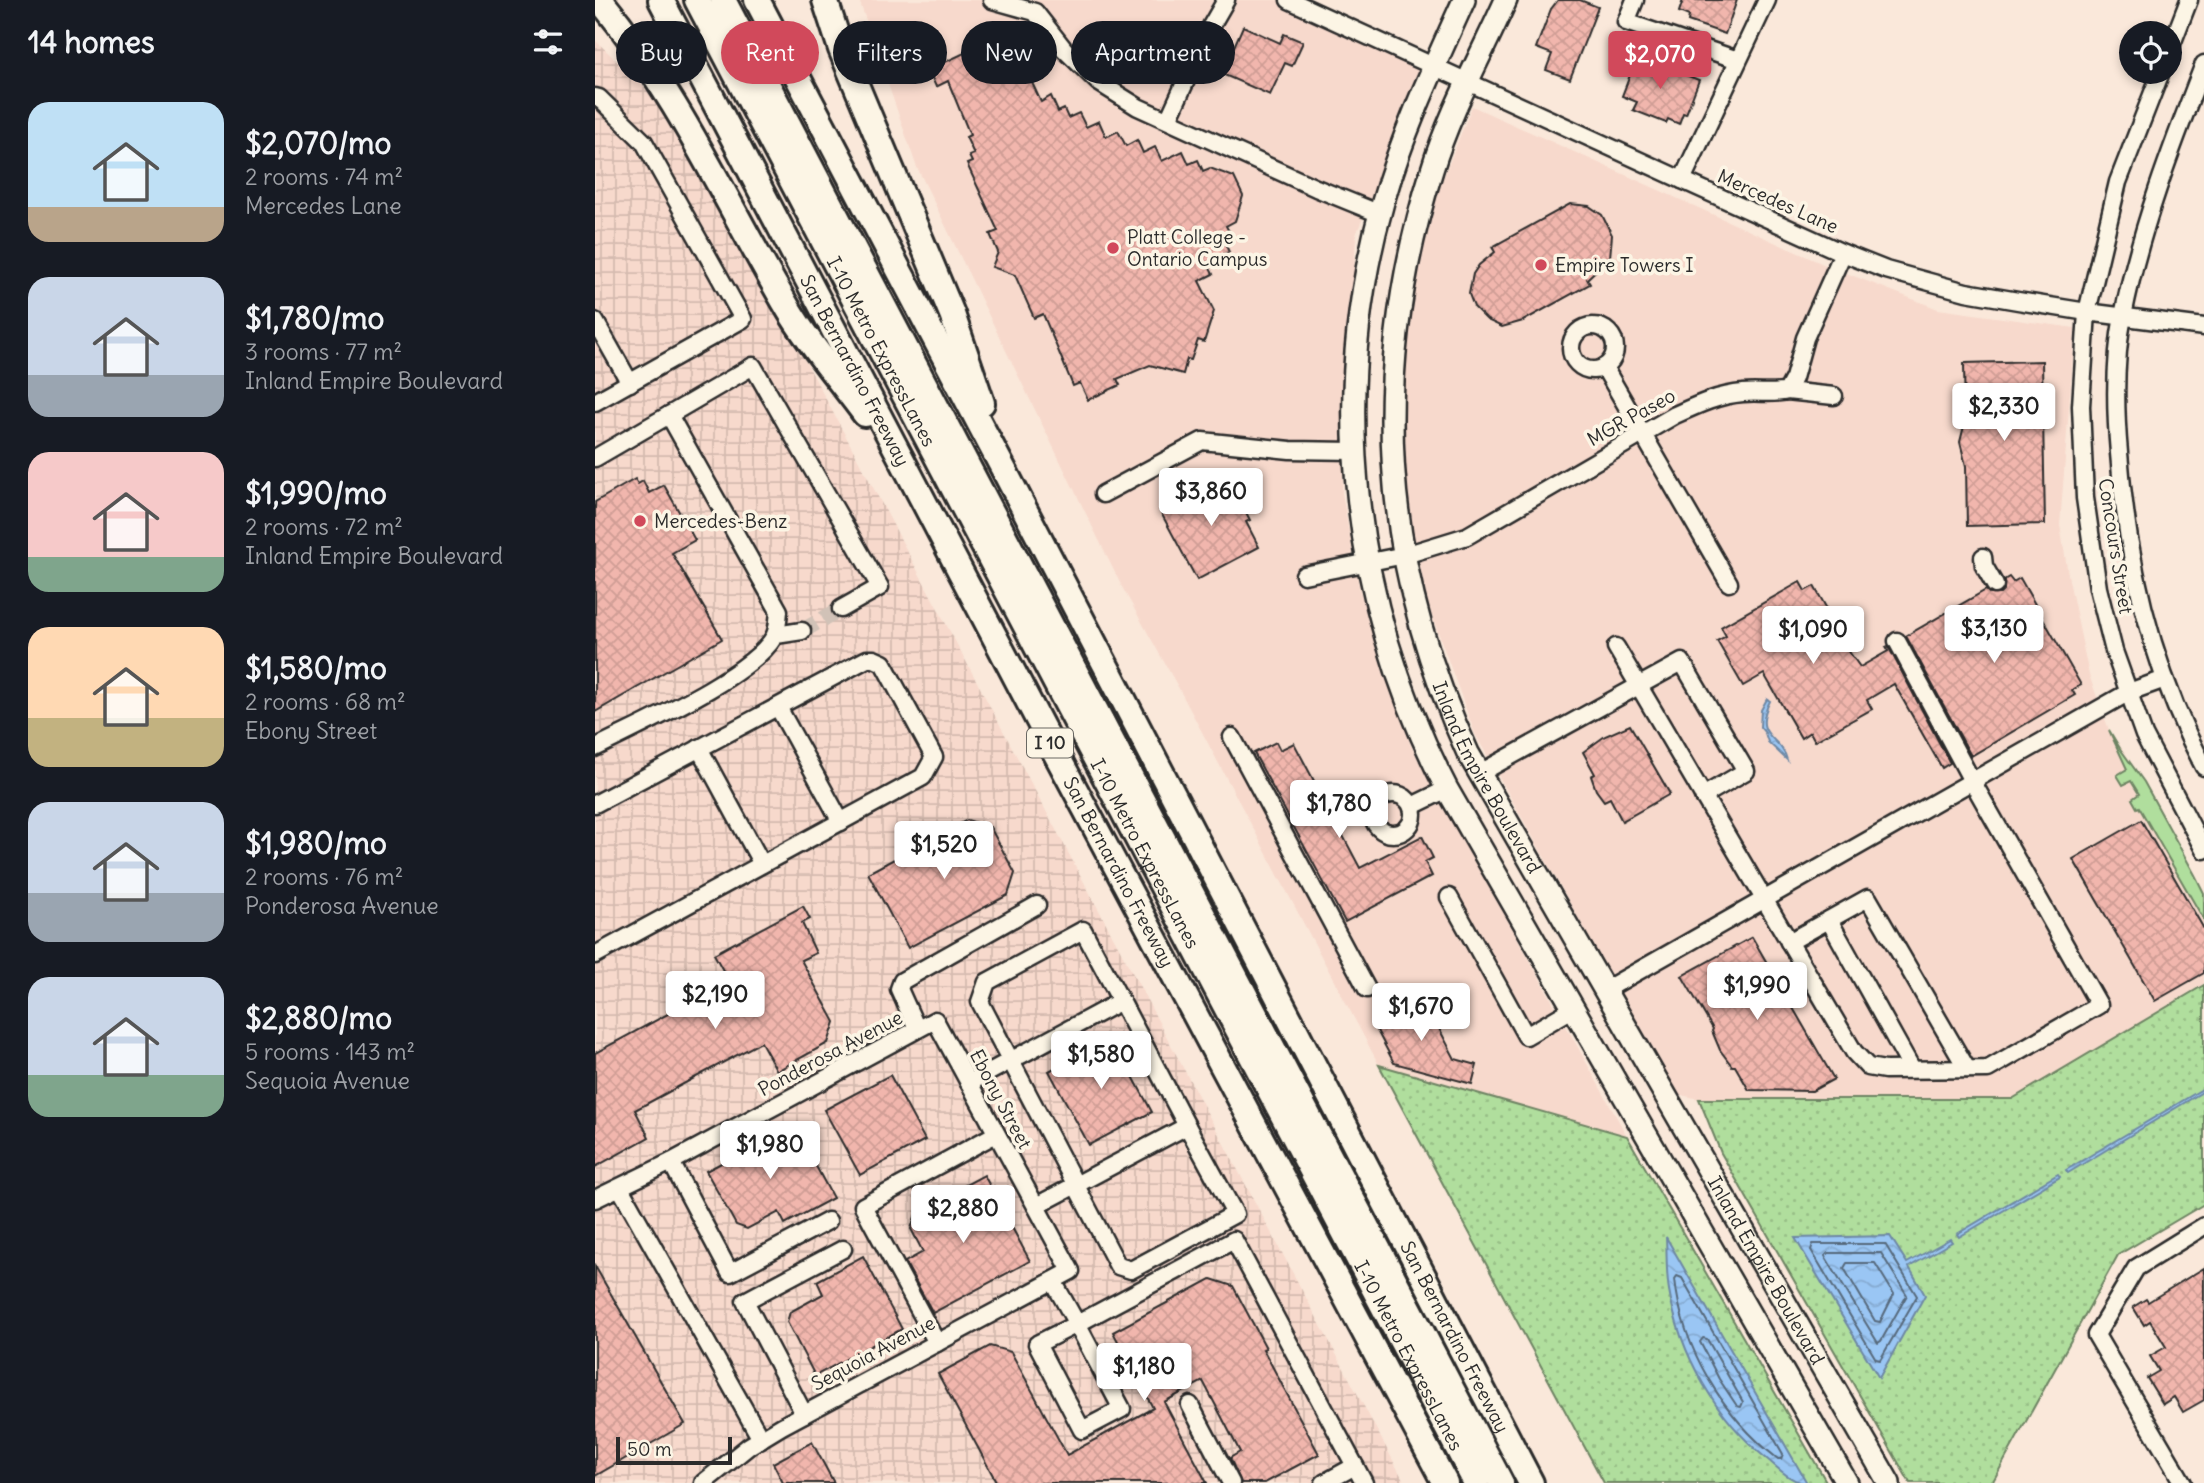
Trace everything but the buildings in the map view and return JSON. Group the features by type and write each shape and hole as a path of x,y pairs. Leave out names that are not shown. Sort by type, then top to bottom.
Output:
{"highway":[{"path":"600,0 633,40 660,80 791,313 914,480"},
{"name":"San Bernardino Freeway","path":"661,0 1153,938 1445,1483"},
{"name":"I-10 Metro ExpressLanes","path":"697,0 1476,1483"},
{"name":"I-10 Metro ExpressLanes","path":"723,0 1501,1483"},
{"name":"San Bernardino Freeway","path":"757,0 1531,1483"},
{"path":"825,0 841,50 952,314 1004,470"},
{"path":"899,273 990,508"}],"main road":[{"name":"Inland Empire Boulevard","path":"1464,0 1403,139 1369,256 1356,349 1354,451 1357,500 1377,609 1393,663 1422,736 1447,789 1847,1483"},
{"name":"Inland Empire Boulevard","path":"1506,0 1433,167 1417,220 1401,294 1390,402 1393,475 1405,555 1432,664 1449,710 1480,773 1889,1483"},
{"path":"1574,1008 1605,990"}],"street":[{"path":"992,0 1035,12 1063,49 1098,82 1137,107 1380,214"},
{"path":"1168,120 1211,26 1226,0"},
{"name":"Mercedes Lane","path":"1289,0 1843,253 1886,270 1966,292 2087,312 2204,327"},
{"path":"1635,0 1626,22 1738,60"},
{"path":"1682,180 1767,0"},
{"path":"2181,21 2189,0"},
{"name":"Concours Street","path":"2204,64 2160,180 2123,317 2115,398 2122,495 2136,582 2165,679 2197,738 2204,767"},
{"name":"Concours Street","path":"2156,84 2118,182 2087,312 2081,406 2085,499 2098,588 2114,651 2144,735 2204,850"},
{"path":"595,97 644,142 743,318 595,402"},
{"path":"1787,391 1794,378 1805,338 1843,253"},
{"path":"595,321 630,383"},
{"path":"595,458 753,366 880,587 841,609"},
{"path":"1604,367 1729,583"},
{"name":"MGR Paseo","path":"1304,575 1405,555 1467,536 1642,434 1707,400 1735,394 1787,391 1834,396"},
{"path":"595,748 688,701 756,660 776,635 779,611 669,415"},
{"path":"1103,494 1202,441 1290,450 1354,451"},
{"path":"1983,557 1984,566 1995,585"},
{"path":"776,635 802,631"},
{"path":"1616,647 1854,1052 1868,1067 1988,1069 2099,1005 1972,781 1897,641"},
{"path":"595,804 867,659 883,663 934,757 923,777 595,955"},
{"path":"1480,773 1682,662 1746,771 1703,796"},
{"path":"1605,990 2129,692 2165,679"},
{"path":"778,707 841,821"},
{"path":"1231,737 1367,989"},
{"path":"699,748 762,864"},
{"path":"1412,806 1447,789"},
{"path":"1449,897 1526,1036 1574,1008"},
{"path":"1789,942 1868,898 1967,1069"},
{"path":"918,1029 899,989 902,981 1037,905"},
{"path":"1829,920 1912,1069"},
{"path":"1083,930 1121,1002 1234,1214 1131,1270 1118,1266 980,1002 987,982 1083,930"},
{"path":"969,1083 1121,1002"},
{"name":"Ponderosa Avenue","path":"595,1199 671,1162 935,1020"},
{"name":"Ebony Street","path":"935,1020 1071,1271"},
{"path":"1036,1206 1187,1126"},
{"path":"937,1343 863,1206 996,1134"},
{"path":"671,1162 730,1273 828,1221"},
{"path":"619,1188 761,1439"},
{"path":"2183,1483 2096,1335 2136,1268 2204,1226"},
{"path":"1053,1281 1077,1324 1122,1409 1082,1430 1037,1345 1077,1324 1234,1240 1364,1483"},
{"path":"804,1414 745,1301 843,1249"},
{"name":"Sequoia Avenue","path":"703,1483 761,1439 804,1414 1071,1271"},
{"path":"1190,1405 1231,1483"},
{"path":"1324,1483 1355,1466"}],"shaded area":[{"path":"859,0 1279,0 1422,68 1356,235 1342,493 1360,591 1411,746 1627,1136 1379,1065 1122,587 916,165 888,84 947,84 947,21 866,21"},
{"path":"595,40 616,60 616,84 641,84 664,106 797,345 1405,1483 595,1483"},
{"path":"1472,106 1823,264 1938,309 2075,328 2060,525 2069,580 2089,675 2109,730 2146,784 2204,892 2204,984 2012,1099 1699,1099 1677,1094 1475,734 1428,605 1407,505 1404,383 1414,294 1434,201"}],"green space":[{"path":"2109,730 2144,782 2204,893 2204,920 2132,799 2139,794 2131,781 2123,785 2117,775 2127,769"},
{"path":"2204,985 2204,1204 2118,1255 1992,1483 1910,1483 1721,1153 1699,1099 2012,1099"},
{"path":"1379,1065 1627,1136 1827,1483 1604,1483"}],"water":[{"path":"1767,699 1770,701 1765,713 1765,729 1784,752 1787,760 1768,742 1760,727 1761,710"},
{"path":"2204,1088 2204,1091 2068,1173 2066,1170"},
{"path":"2058,1174 2060,1177 1959,1237 1957,1234"},
{"path":"1890,1236 1907,1263 1950,1239 1952,1242 1909,1267 1925,1295 1879,1378 1795,1238"},
{"path":"1666,1237 1807,1483 1796,1481 1785,1474 1749,1443 1716,1405 1703,1384 1691,1361 1674,1314 1668,1284"}],"tunnel":[{"path":"802,631 841,609"}],"place":[{"name":"Platt College - Ontario Campus","path":"1113,248"},
{"name":"Empire Towers I","path":"1541,265"},
{"name":"Mercedes-Benz","path":"640,521"}]}
